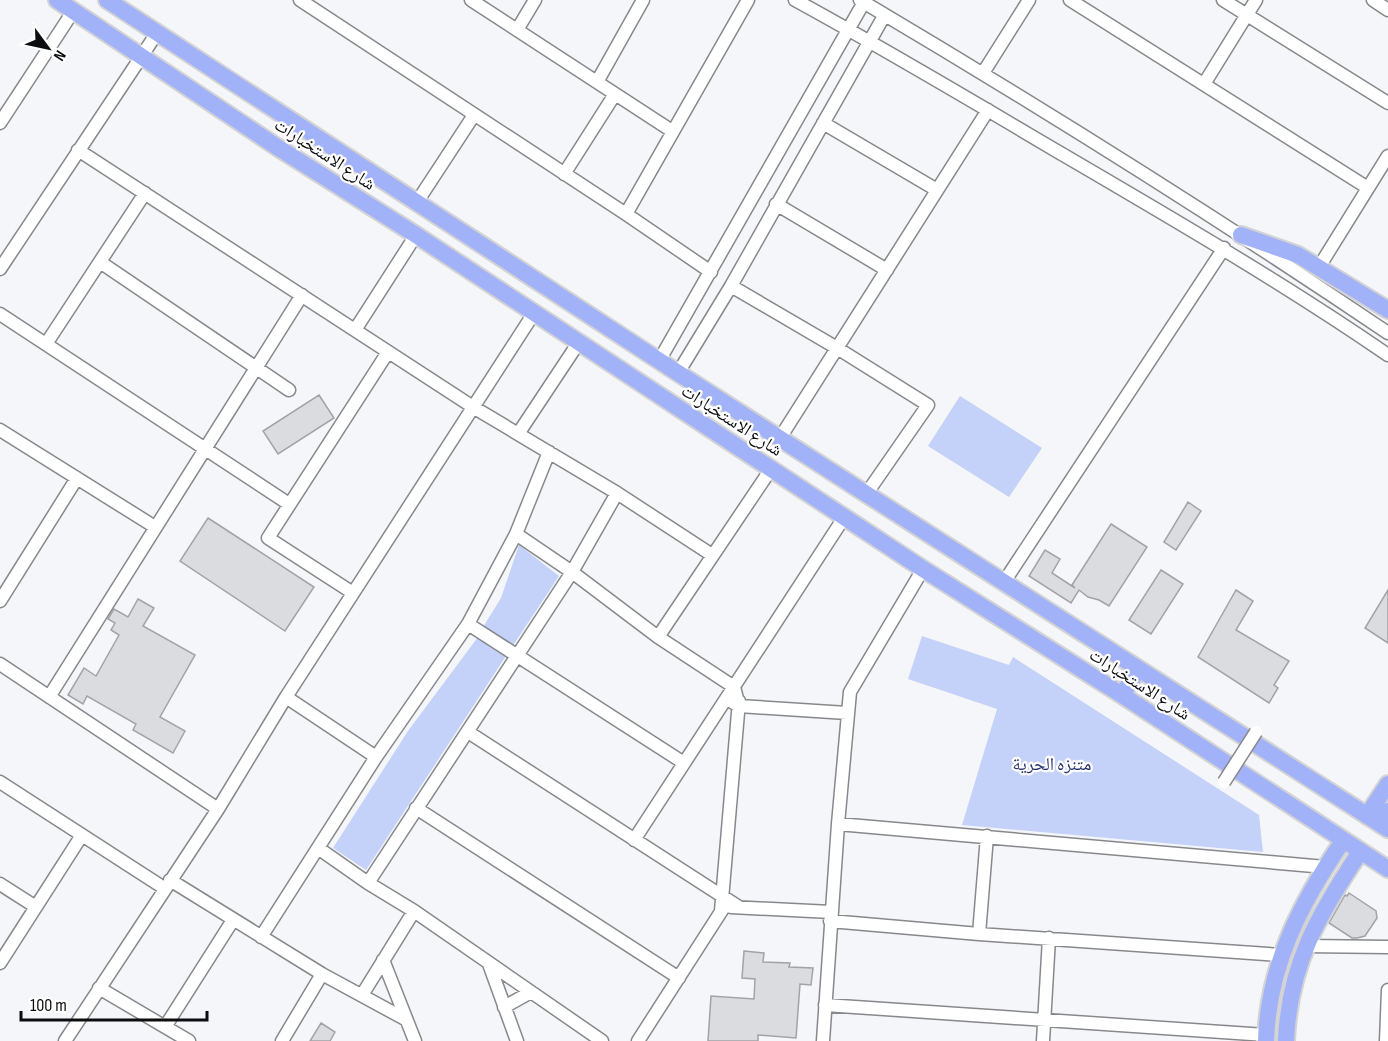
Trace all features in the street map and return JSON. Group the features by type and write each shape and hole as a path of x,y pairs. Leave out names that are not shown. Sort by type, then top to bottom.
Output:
{"main road":[{"name":"شارع الاستخبارات","path":"57,0 277,147 416,235 923,569 1122,695 1388,869"},
{"name":"شارع الاستخبارات","path":"107,0 659,361 1138,670 1381,820"},
{"path":"1240,235 1298,255 1388,310"},
{"path":"1122,695 1138,670"},
{"path":"1381,820 1388,784"},
{"path":"1266,1038 1272,988 1281,955 1300,912 1325,867 1343,841"},
{"path":"1286,1041 1297,968 1305,946 1321,913 1360,852"}],"street":[{"path":"300,0 711,272"},
{"path":"471,0 672,131"},
{"path":"517,30 535,0"},
{"path":"597,82 643,0"},
{"path":"626,214 748,0"},
{"path":"795,0 870,41 1224,248 1324,311 1388,355"},
{"path":"983,73 1029,0"},
{"path":"1070,0 1368,188"},
{"path":"1223,0 1388,103"},
{"path":"1204,84 1256,0"},
{"path":"1373,0 1388,10"},
{"path":"659,361 849,29 862,1 983,73 1240,235 1388,333"},
{"path":"0,123 74,10"},
{"path":"678,373 732,286 884,15"},
{"path":"0,269 157,33"},
{"path":"564,174 615,94"},
{"path":"780,438 988,110"},
{"path":"417,202 474,115"},
{"path":"823,123 937,190"},
{"path":"78,150 388,352 617,493 712,555"},
{"path":"1319,267 1388,156"},
{"path":"46,344 145,193"},
{"path":"776,204 887,270"},
{"path":"355,330 416,235"},
{"path":"1004,582 1224,248"},
{"path":"100,262 289,390"},
{"path":"732,286 928,405 867,494"},
{"path":"49,697 302,295"},
{"path":"65,1041 218,809 286,697 534,313"},
{"path":"0,314 289,504"},
{"path":"518,434 579,342"},
{"path":"353,593 268,537 388,352"},
{"path":"0,430 155,527"},
{"path":"261,937 376,757 468,624 516,534 549,452"},
{"path":"658,637 771,469"},
{"path":"0,600 77,478"},
{"path":"368,883 572,572 617,493"},
{"path":"634,840 845,516"},
{"path":"516,534 572,572 658,637 734,687 739,706"},
{"path":"823,1041 837,824 850,692 923,569"},
{"path":"468,624 684,763"},
{"path":"0,664 218,809"},
{"path":"638,1041 724,904 741,675"},
{"path":"286,697 376,757"},
{"path":"726,699 739,706 847,713"},
{"path":"468,732 634,840 724,904 979,934 1281,955"},
{"path":"1224,782 1256,732"},
{"path":"0,782 82,835 233,920 321,974 405,1019"},
{"path":"416,808 679,978"},
{"path":"837,824 1325,867"},
{"path":"0,963 82,835"},
{"path":"979,934 987,837"},
{"path":"318,848 368,883 414,911 602,1041"},
{"path":"0,884 36,907"},
{"path":"362,995 414,911"},
{"path":"165,1027 233,920"},
{"path":"1043,1041 1049,938"},
{"path":"1305,946 1388,947"},
{"path":"383,960 415,1041"},
{"path":"489,964 517,1041"},
{"path":"282,1041 321,974"},
{"path":"99,988 189,1041"},
{"path":"1386,1041 1388,990"},
{"path":"504,1007 531,992"},
{"path":"825,1005 1044,1019 1266,1038"},
{"path":"581,1026 590,1041"}],"green space":[{"path":"960,396 1042,448 1009,497 928,446"},
{"path":"519,545 559,576 512,647 483,627 501,598"},
{"name":"متنزه الحرية","path":"922,636 1009,665 1013,657 1259,815 1263,852 962,825 997,709 908,679"},
{"path":"478,637 506,656 366,870 333,848 408,731"}],"building":[{"path":"319,395 334,418 278,454 263,431"},
{"path":"1188,502 1201,511 1176,550 1164,542"},
{"path":"208,518 314,587 285,631 180,561"},
{"path":"1111,524 1147,547 1109,606 1088,597 1079,590 1071,603 1029,576 1045,550 1060,559 1052,573 1075,588 1072,585"},
{"path":"1161,570 1183,584 1151,634 1129,620"},
{"path":"1236,590 1253,601 1236,630 1289,661 1274,685 1278,688 1269,703 1198,657"},
{"path":"1388,590 1388,643 1365,628"},
{"path":"138,599 154,608 143,626 195,655 160,717 185,731 173,753 133,730 136,724 87,696 83,704 68,695 84,668 96,676 119,635 111,630 115,623 108,619 114,609 128,617"},
{"path":"1349,893 1376,911 1377,918 1365,936 1352,938 1329,923 1345,895"},
{"path":"744,951 764,953 763,962 790,963 789,967 813,968 811,985 800,984 796,1038 758,1035 758,1041 708,1041 711,996 754,999 755,979 742,978"},
{"path":"321,1023 335,1032 330,1041 310,1041"}]}
